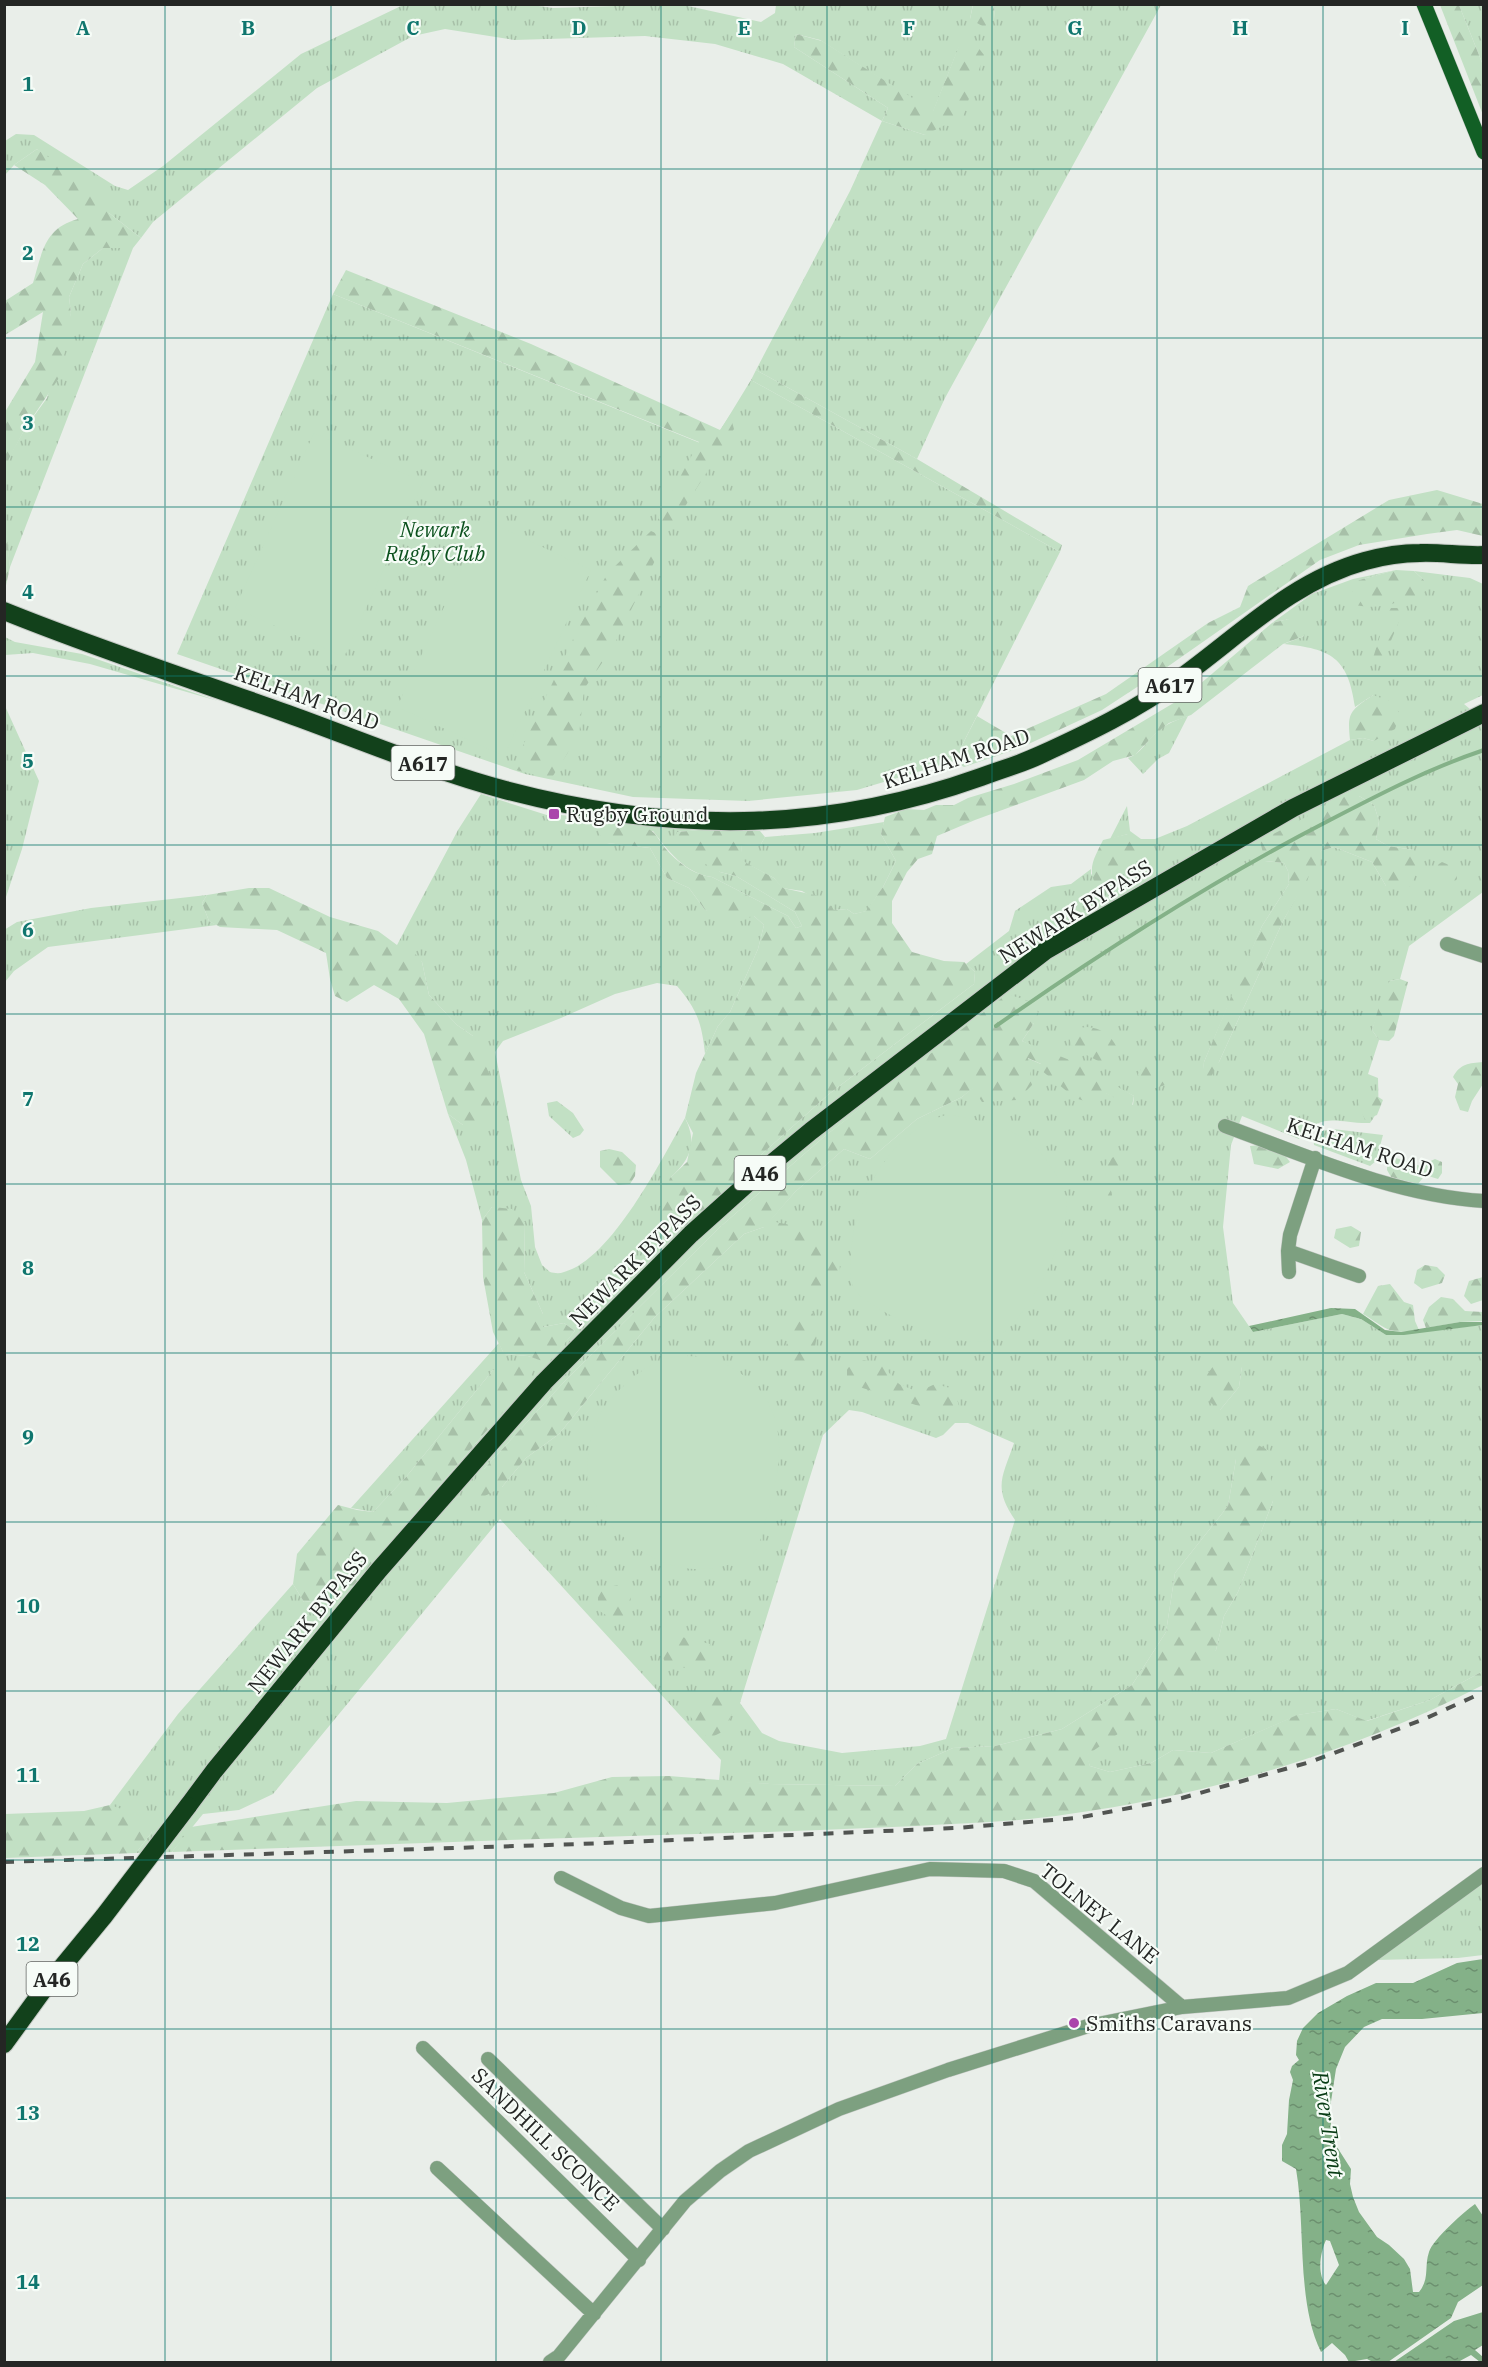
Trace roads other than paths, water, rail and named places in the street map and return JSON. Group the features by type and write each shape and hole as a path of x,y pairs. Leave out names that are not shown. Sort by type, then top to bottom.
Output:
{"highway":[{"name":"KELHAM ROAD","path":"4,611 108,651 500,788 567,804 636,815 685,820 756,822 843,813 926,796 1037,757 1131,711 1176,682 1287,597 1317,580 1367,561 1395,555 1420,553 1478,558"},
{"name":"NEWARK BYPASS","path":"4,2044 214,1770 456,1480 560,1366 691,1234 748,1182 1045,951 1293,808 1482,715"}],"main road":[{"path":"1424,4 1484,152"}],"street":[{"path":"1455,942 1484,956"},
{"name":"KELHAM ROAD","path":"1226,1126 1413,1191 1484,1201"},
{"path":"1289,1272 1290,1235 1315,1158"},
{"path":"1288,1251 1359,1276"},
{"name":"TOLNEY LANE","path":"561,1878 621,1908 649,1916 775,1904 930,1869 1004,1871 1034,1881 1182,2007"},
{"path":"550,2362 559,2356 685,2201 720,2171 749,2151 839,2109 948,2070 1088,2026 1182,2007 1288,1998 1348,1973 1484,1874"},
{"name":"SANDHILL SCONCE","path":"423,2048 639,2260"},
{"path":"488,2059 663,2229"},
{"path":"437,2168 594,2314"}],"water":[{"path":"1331,1308 1355,1309 1385,1330 1401,1332 1460,1322 1483,1322 1483,1325 1404,1335 1386,1335 1361,1319 1342,1314 1253,1332 1249,1326"},
{"name":"River Trent","path":"1483,1959 1483,2013 1422,2019 1382,2019 1364,2027 1345,2047 1336,2069 1330,2108 1331,2124 1337,2147 1351,2169 1350,2184 1359,2212 1377,2237 1404,2259 1410,2269 1413,2292 1419,2292 1422,2287 1426,2277 1429,2252 1436,2240 1475,2204 1483,2216 1483,2285 1458,2302 1451,2318 1388,2362 1373,2362 1367,2359 1349,2362 1332,2343 1321,2352 1313,2332 1305,2287 1296,2169 1282,2161 1282,2145 1287,2134 1293,2080 1290,2072 1292,2066 1299,2060 1296,2055 1297,2041 1303,2028 1318,2013 1347,1996 1376,1983 1413,1983 1457,1963","holes":["1326,2240 1330,2241 1339,2265 1326,2285 1321,2275 1320,2263"]},
{"path":"1483,2312 1483,2345 1475,2350 1483,2357 1483,2362 1471,2355 1458,2362 1394,2362 1454,2321"}],"waterway":[{"path":"996,1026 1118,944 1201,892 1286,843 1386,791 1484,750"}],"railway":[{"path":"4,1862 580,1844 956,1828 1077,1818 1182,1798 1310,1762 1422,1720 1484,1692"}],"place":[{"name":"Rugby Ground","path":"554,814"},
{"name":"Smiths Caravans","path":"1074,2023"}],"park label":[{"name":"Newark Rugby Club","path":"435,541"}]}
